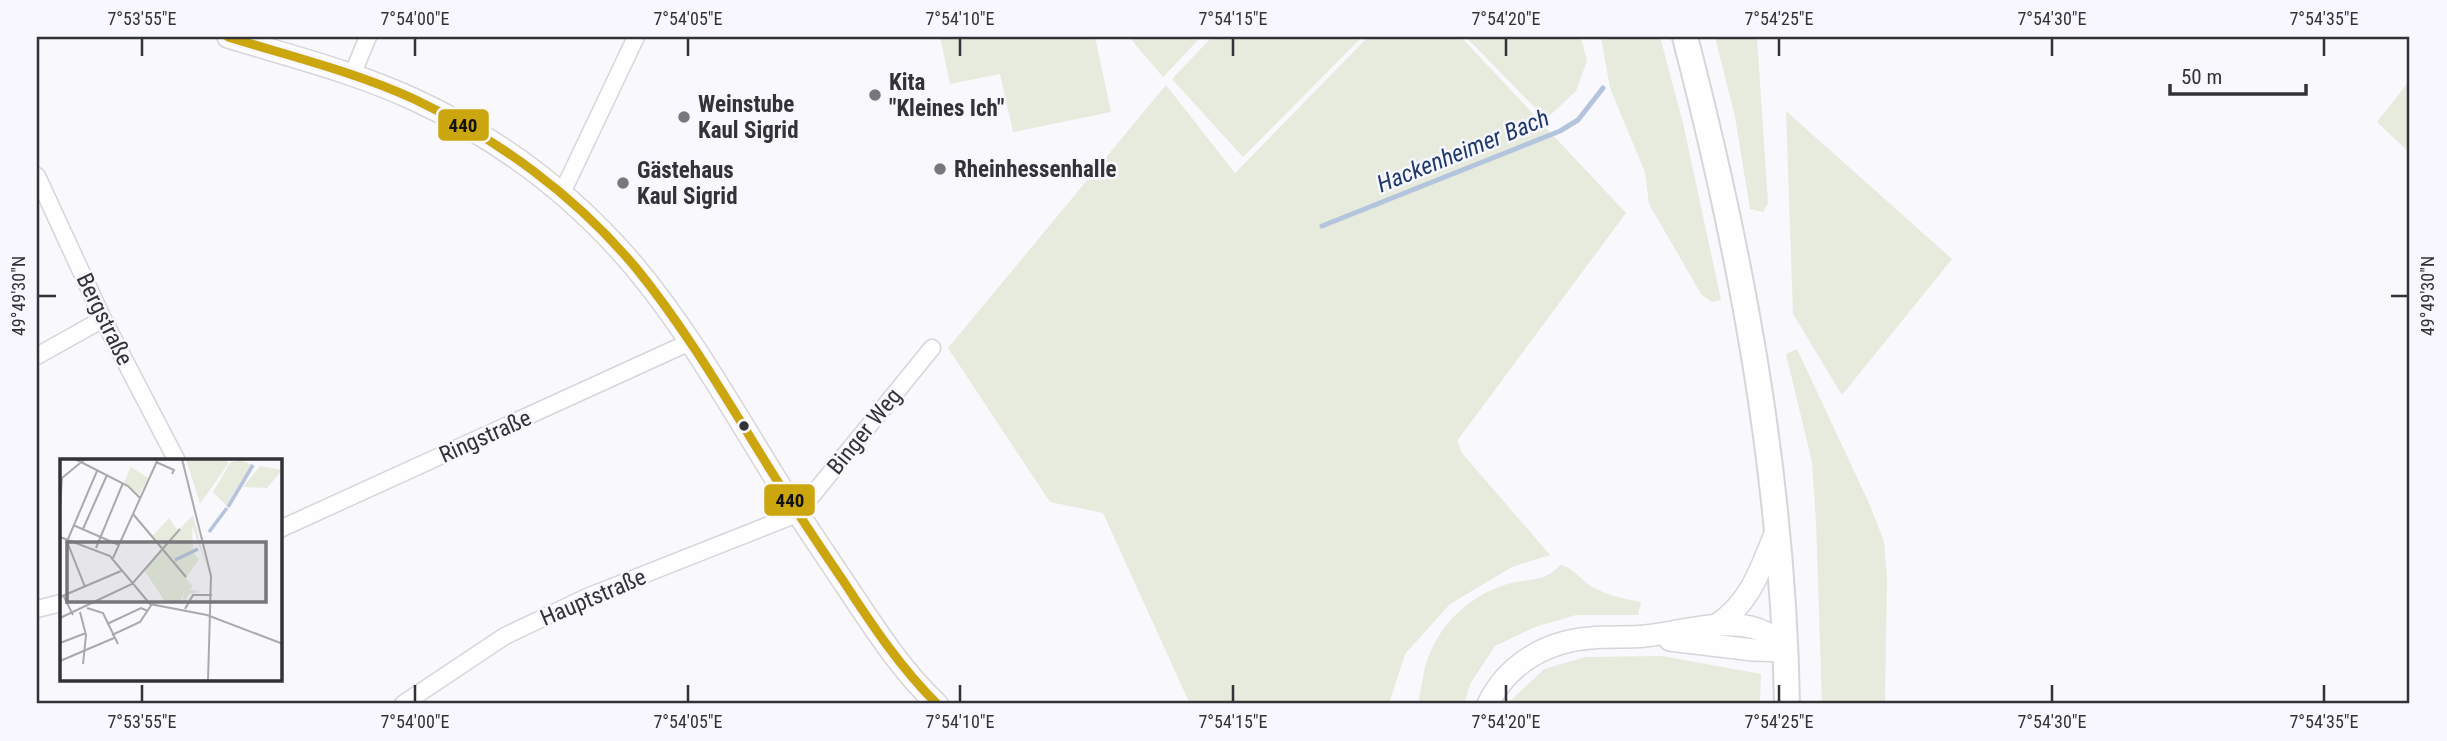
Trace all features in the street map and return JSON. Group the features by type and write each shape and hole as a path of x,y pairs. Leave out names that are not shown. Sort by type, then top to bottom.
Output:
{"main road":[{"path":"228,37 352,75 412,99 470,128 533,170 562,194 635,268 690,342 797,514 901,665 937,704"},
{"path":"1685,37 1710,134 1733,241 1766,420 1778,527 1787,704"},
{"path":"1715,625 1736,611 1749,593 1778,527"},
{"path":"1488,704 1515,667 1555,645 1587,638 1644,636 1715,625 1756,628 1769,634 1786,651"},
{"path":"1644,636 1753,650 1786,651"}],"street":[{"path":"352,75 368,37"},
{"path":"562,194 636,37"},
{"name":"Bergstraße","path":"37,176 103,319 176,459"},
{"path":"37,356 103,319"},
{"name":"Ringstraße","path":"282,528 690,342"},
{"name":"Binger Weg","path":"797,514 932,348"},
{"name":"Hauptstraße","path":"403,704 505,636 586,597 797,514"},
{"path":"37,609 60,603"}],"shaded area":[{"path":"940,37 1095,37 1111,112 1013,132 1000,74 950,84"},
{"path":"1129,37 1201,37 1163,77"},
{"path":"1212,37 1362,37 1243,157 1172,79"},
{"path":"1368,37 1461,37 1626,213 1457,441 1462,453 1550,555 1512,567 1450,604 1405,654 1389,704 1190,704 1103,513 1050,502 948,348 1166,85 1235,173"},
{"path":"1466,37 1581,37 1587,61 1576,91 1546,119"},
{"path":"1601,37 1660,37 1683,123 1721,300 1712,302 1701,294 1649,204 1645,172 1610,88"},
{"path":"1715,37 1757,37 1768,203 1763,212 1750,209 1735,117"},
{"path":"2410,80 2410,153 2377,122"},
{"path":"1786,111 1952,259 1842,395 1793,314"},
{"path":"1797,349 1884,541 1887,578 1885,704 1822,704 1812,462 1786,354"},
{"path":"1560,565 1569,568 1598,590 1641,602 1638,615 1576,615 1535,627 1495,646 1470,684 1464,704 1418,704 1430,652 1457,613 1496,588 1543,577"},
{"path":"1662,656 1761,674 1760,704 1507,704 1544,669 1585,657"}],"waterway":[{"name":"Hackenheimer Bach","path":"1322,226 1560,131 1578,120 1603,88"}],"transit line":[{"name":"440","path":"228,37 346,73 414,99 476,132 505,151 562,193 588,217 636,268 670,313 865,614 899,660 937,704"}],"place":[{"name":"Kita \"Kleines Ich\"","path":"875,95"},
{"name":"Weinstube Kaul Sigrid","path":"684,117"},
{"name":"Rheinhessenhalle","path":"940,169"},
{"name":"Gästehaus Kaul Sigrid","path":"623,183"}]}
